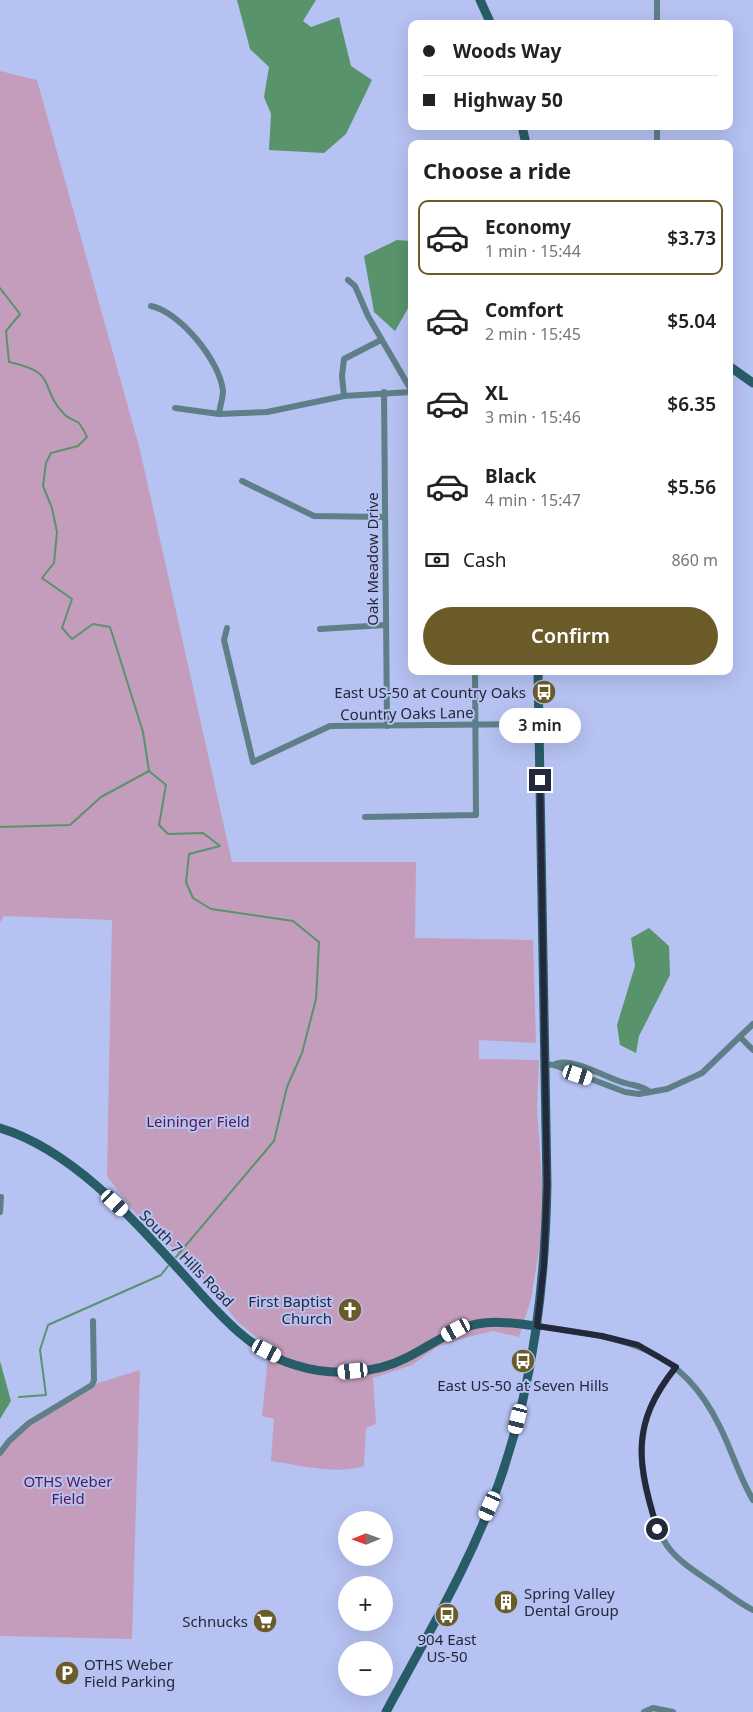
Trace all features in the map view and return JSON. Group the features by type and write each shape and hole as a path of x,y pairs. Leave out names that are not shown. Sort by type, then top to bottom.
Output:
{"main road":[{"path":"480,0 488,20"},
{"path":"733,369 753,383"},
{"path":"386,1712 439,1616 490,1506 514,1436 527,1385 537,1326 546,1224 538,675"},
{"name":"South 7 Hills Road","path":"0,1128 54,1152 103,1192 215,1309 254,1345 294,1365 338,1373 368,1370 404,1359 456,1330 478,1324 537,1326"}],"street":[{"path":"657,0 657,20"},
{"path":"348,280 355,286 381,340 408,386"},
{"path":"151,306 162,308 174,315 194,337 213,363 223,391 219,414"},
{"path":"344,396 342,376 344,359 381,340"},
{"path":"175,408 219,414 267,412 344,396 408,391"},
{"name":"Oak Meadow Drive","path":"384,392 386,726"},
{"path":"242,481 314,516 384,517"},
{"path":"320,629 385,625"},
{"name":"Country Oaks Lane","path":"227,628 224,640 253,762 330,726 539,724"},
{"path":"365,817 476,815 476,675"},
{"path":"544,1064 554,1065 625,1092 639,1094 650,1092 678,1086 702,1073 753,1024"},
{"path":"740,1037 753,1050"},
{"path":"0,1197 0,1212"},
{"path":"0,1453 9,1441 29,1423 92,1385 94,1380 93,1321"},
{"path":"537,1326 602,1336 638,1345 676,1367 705,1398 721,1427 744,1485 753,1500"},
{"path":"676,1367 660,1387 648,1412 642,1435 641,1460 644,1484 657,1529 667,1546 680,1561 753,1610"},
{"path":"644,1712 654,1708 672,1712"}],"green space":[{"name":"Leininger Field","path":"0,71 37,80 140,450 232,862 416,862 415,938 533,940 536,1043 479,1040 479,1059 539,1060 537,1108 543,1195 540,1244 531,1299 519,1337 493,1331 468,1337 437,1347 412,1365 373,1378 376,1424 366,1428 364,1466 353,1469 341,1470 306,1467 271,1461 274,1419 262,1416 267,1367 272,1344 255,1336 238,1322 190,1264 135,1213 107,1176 112,920 4,916 0,923"},
{"name":"OTHS Weber Field","path":"140,1370 132,1639 0,1636 0,1453 19,1431 92,1385"}],"shaded area":[{"path":"237,0 316,0 303,21 311,27 339,17 351,66 372,80 346,134 324,153 269,150 271,114 264,97 269,67 250,49"},
{"path":"397,240 408,241 408,308 395,331 374,312 364,256"},
{"path":"649,928 669,946 670,975 639,1036 636,1053 620,1045 617,1025 635,966 631,938"},
{"path":"0,1361 11,1401 0,1419"}],"waterway":[{"path":"0,288 20,314 6,331 9,362 25,366 42,376 57,405 67,416 79,423 87,437 78,446 51,453 46,463 43,486 52,508 57,532 54,563 42,578 72,599 62,628 72,639 93,624 110,627 143,732 149,771"},
{"path":"149,771 166,785 159,825 168,834 203,833 220,846 189,854 186,882 193,898 211,909 293,921 319,942 316,999 302,1053 287,1087 274,1141 176,1257"},
{"path":"0,827 70,825 101,797 149,771"},
{"path":"19,1397 46,1395 40,1350 48,1325 161,1275 168,1266"}],"place":[{"name":"East US-50 at Country Oaks","path":"544,692"},
{"name":"First Baptist Church","path":"350,1310"},
{"name":"East US-50 at Seven Hills","path":"523,1361"},
{"name":"Spring Valley Dental Group","path":"506,1602"},
{"name":"904 East US-50","path":"447,1615"},
{"name":"Schnucks","path":"265,1621"},
{"name":"OTHS Weber Field Parking","path":"67,1673"}],"route":[{"path":"540,780 547,1185 544,1265 537,1326 602,1336 638,1345 676,1367 660,1387 648,1412 642,1435 641,1460 644,1484 657,1529"}]}
